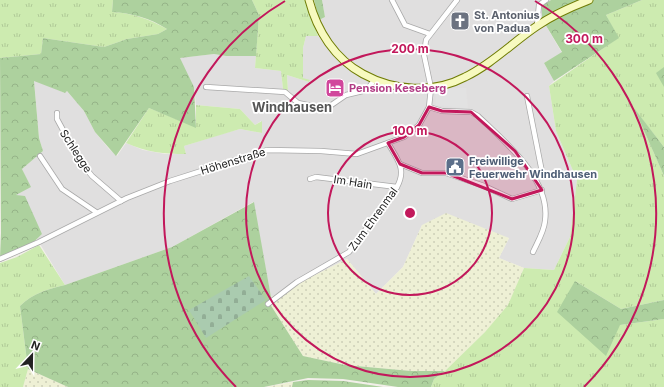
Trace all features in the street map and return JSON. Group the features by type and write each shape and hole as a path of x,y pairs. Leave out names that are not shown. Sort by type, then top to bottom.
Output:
{"main road":[{"path":"309,0 318,26 335,52 353,69 374,80 402,88 431,88 465,78 555,14 589,0"}],"street":[{"path":"392,0 405,25 430,34 458,0"},
{"path":"537,26 540,5 546,0"},
{"name":"Höhenstraße","path":"0,259 39,242 96,212 121,201 170,181 267,150 321,151 358,154 404,137 419,125 429,107 431,88 423,48 430,34"},
{"path":"206,87 285,92 298,103 321,108 330,106 346,95 367,90 374,80"},
{"path":"527,96 542,172 534,178"},
{"path":"429,107 442,111 471,112 515,151 542,190 546,208 545,222 533,252"},
{"name":"Schlegge","path":"57,113 57,119 80,161 92,176 121,201"},
{"path":"388,143 400,164 422,173 446,173 512,198 542,190"},
{"path":"40,156 62,190 96,212"},
{"name":"Zum Ehrenmal","path":"268,304 297,282 349,252 397,187 402,176 400,164"},
{"name":"Im Hain","path":"310,179 316,177 397,187"}],"highlighted area":[{"path":"429,107 442,111 471,112 515,151 542,190 512,199 446,173 422,173 400,164 388,143 404,137 419,125"}],"shaded area":[{"path":"322,0 551,0 542,6 542,19 562,53 544,63 554,81 549,86 556,131 577,180 570,237 554,270 524,268 499,258 509,238 422,225 403,267 376,294 347,259 271,297 253,202 172,247 65,285 37,239 42,234 15,195 30,187 22,169 43,151 39,138 34,80 65,93 67,91 84,111 95,132 117,156 126,143 143,150 165,154 186,154 184,146 240,129 262,133 261,121 255,125 240,109 196,105 194,87 179,58 214,54 226,56 256,56 255,68 281,71 283,89 288,91 287,75 309,82 303,78 303,48 306,36 318,36 340,62 319,20 325,17"},
{"path":"466,88 468,109 436,105 435,89"}],"green space":[{"path":"0,0 113,0 112,12 141,17 167,29 158,34 127,39 104,47 43,38 41,54 0,58"},
{"path":"113,0 252,0 259,15 256,56 226,56 214,54 180,58 194,87 196,128 149,108 116,156 95,132 84,111 67,91 65,93 34,81 39,138 43,151 22,169 31,187 16,195 25,196 42,234 22,249 11,255 0,258 0,58 41,54 43,38 104,47 127,39 158,34 167,29 140,17 112,12"},
{"path":"252,0 306,0 318,36 306,36 303,48 303,78 310,80 309,82 287,75 288,92 283,89 281,71 255,68 259,15"},
{"path":"314,0 322,0 325,17 319,20"},
{"path":"551,0 642,0 606,15 619,38 554,81 544,63 562,52 542,19 542,6"},
{"path":"642,0 664,0 664,147 635,110 664,176 664,300 621,309 575,281 620,325 664,319 664,387 431,387 434,379 445,371 485,332 508,305 524,268 554,270 570,237 577,180 556,131 549,86 618,38 606,15"},
{"path":"664,67 664,87 656,73"},
{"path":"196,105 240,109 255,125 262,121 262,133 240,129 184,146 186,154 155,152 141,149 126,143 149,108 196,127"},
{"path":"634,108 664,147 664,176"},
{"path":"254,202 271,297 270,304 303,356 345,365 411,371 445,371 434,379 431,387 398,387 343,379 308,378 264,387 68,387 28,369 20,306 30,298 47,290 172,247"},
{"path":"446,213 509,238 499,258 524,268 509,305 486,331 445,371 411,371 345,365 303,356 270,304 271,297 347,259 376,294 403,267 422,225"},
{"path":"39,245 65,285 35,295 20,306 28,369 23,387 0,387 0,263 17,257"},
{"path":"249,276 266,300 206,338 189,310"},
{"path":"575,281 621,309 664,300 664,319 620,325 606,356 557,312"},
{"path":"28,369 68,387 23,387"},
{"path":"308,380 343,381 383,387 292,387 293,382"},
{"path":"293,382 292,387 266,387"}],"place":[{"name":"St. Antonius von Padua","path":"460,21"},
{"name":"Pension Keseberg","path":"335,88"},
{"name":"Freiwillige Feuerwehr Windhausen","path":"455,167"}],"district":[{"name":"Windhausen","path":"292,107"}]}
